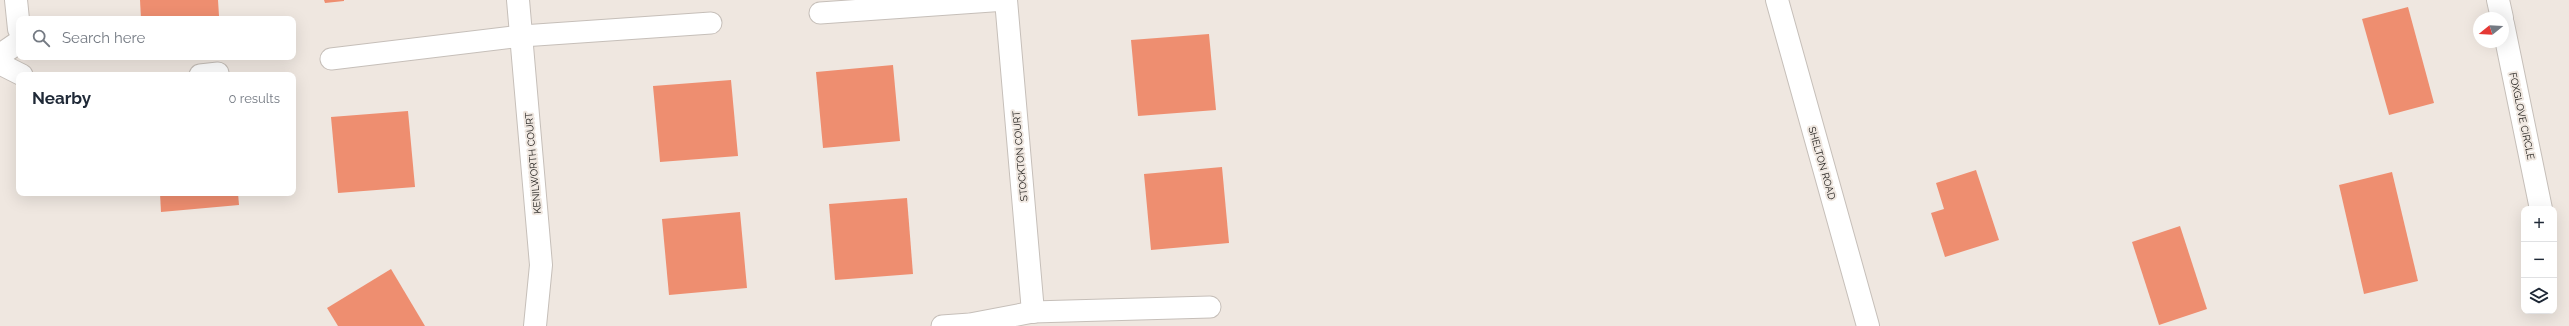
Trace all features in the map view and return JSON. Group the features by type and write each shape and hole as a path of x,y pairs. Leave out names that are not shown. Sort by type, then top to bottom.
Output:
{"street":[{"path":"16,0 18,16"},
{"name":"KENILWORTH COURT","path":"518,0 541,265 535,326"},
{"name":"STOCKTON COURT","path":"1006,0 1033,312"},
{"name":"SHELTON ROAD","path":"1777,0 1868,326"},
{"path":"2498,0 2501,12"},
{"path":"0,55 16,44"},
{"name":"FOXGLOVE CIRCLE","path":"2508,48 2540,206"}],"lane":[{"path":"820,13 1006,0"},
{"path":"330,59 522,36 711,23"},
{"path":"0,64 16,72"},
{"path":"942,326 970,324 1033,312 1210,307"}],"building":[{"path":"140,0 218,0 219,16 141,16"},
{"path":"324,0 344,0 344,1 325,3"},
{"path":"2408,7 2434,103 2389,115 2362,19"},
{"path":"1209,34 1216,110 1138,116 1131,40"},
{"path":"893,65 900,141 823,148 816,72"},
{"path":"731,80 738,156 660,162 653,86"},
{"path":"408,111 415,187 338,193 331,117"},
{"path":"1222,167 1229,243 1151,250 1144,174"},
{"path":"1976,170 1999,240 1945,257 1931,213 1944,209 1936,183"},
{"path":"2392,172 2418,281 2364,294 2339,185"},
{"path":"160,196 238,196 239,205 161,212"},
{"path":"907,198 913,274 835,280 829,204"},
{"path":"740,212 747,288 669,295 662,219"},
{"path":"2180,226 2207,309 2159,325 2132,242"},
{"path":"391,269 425,326 338,326 327,308"}]}
